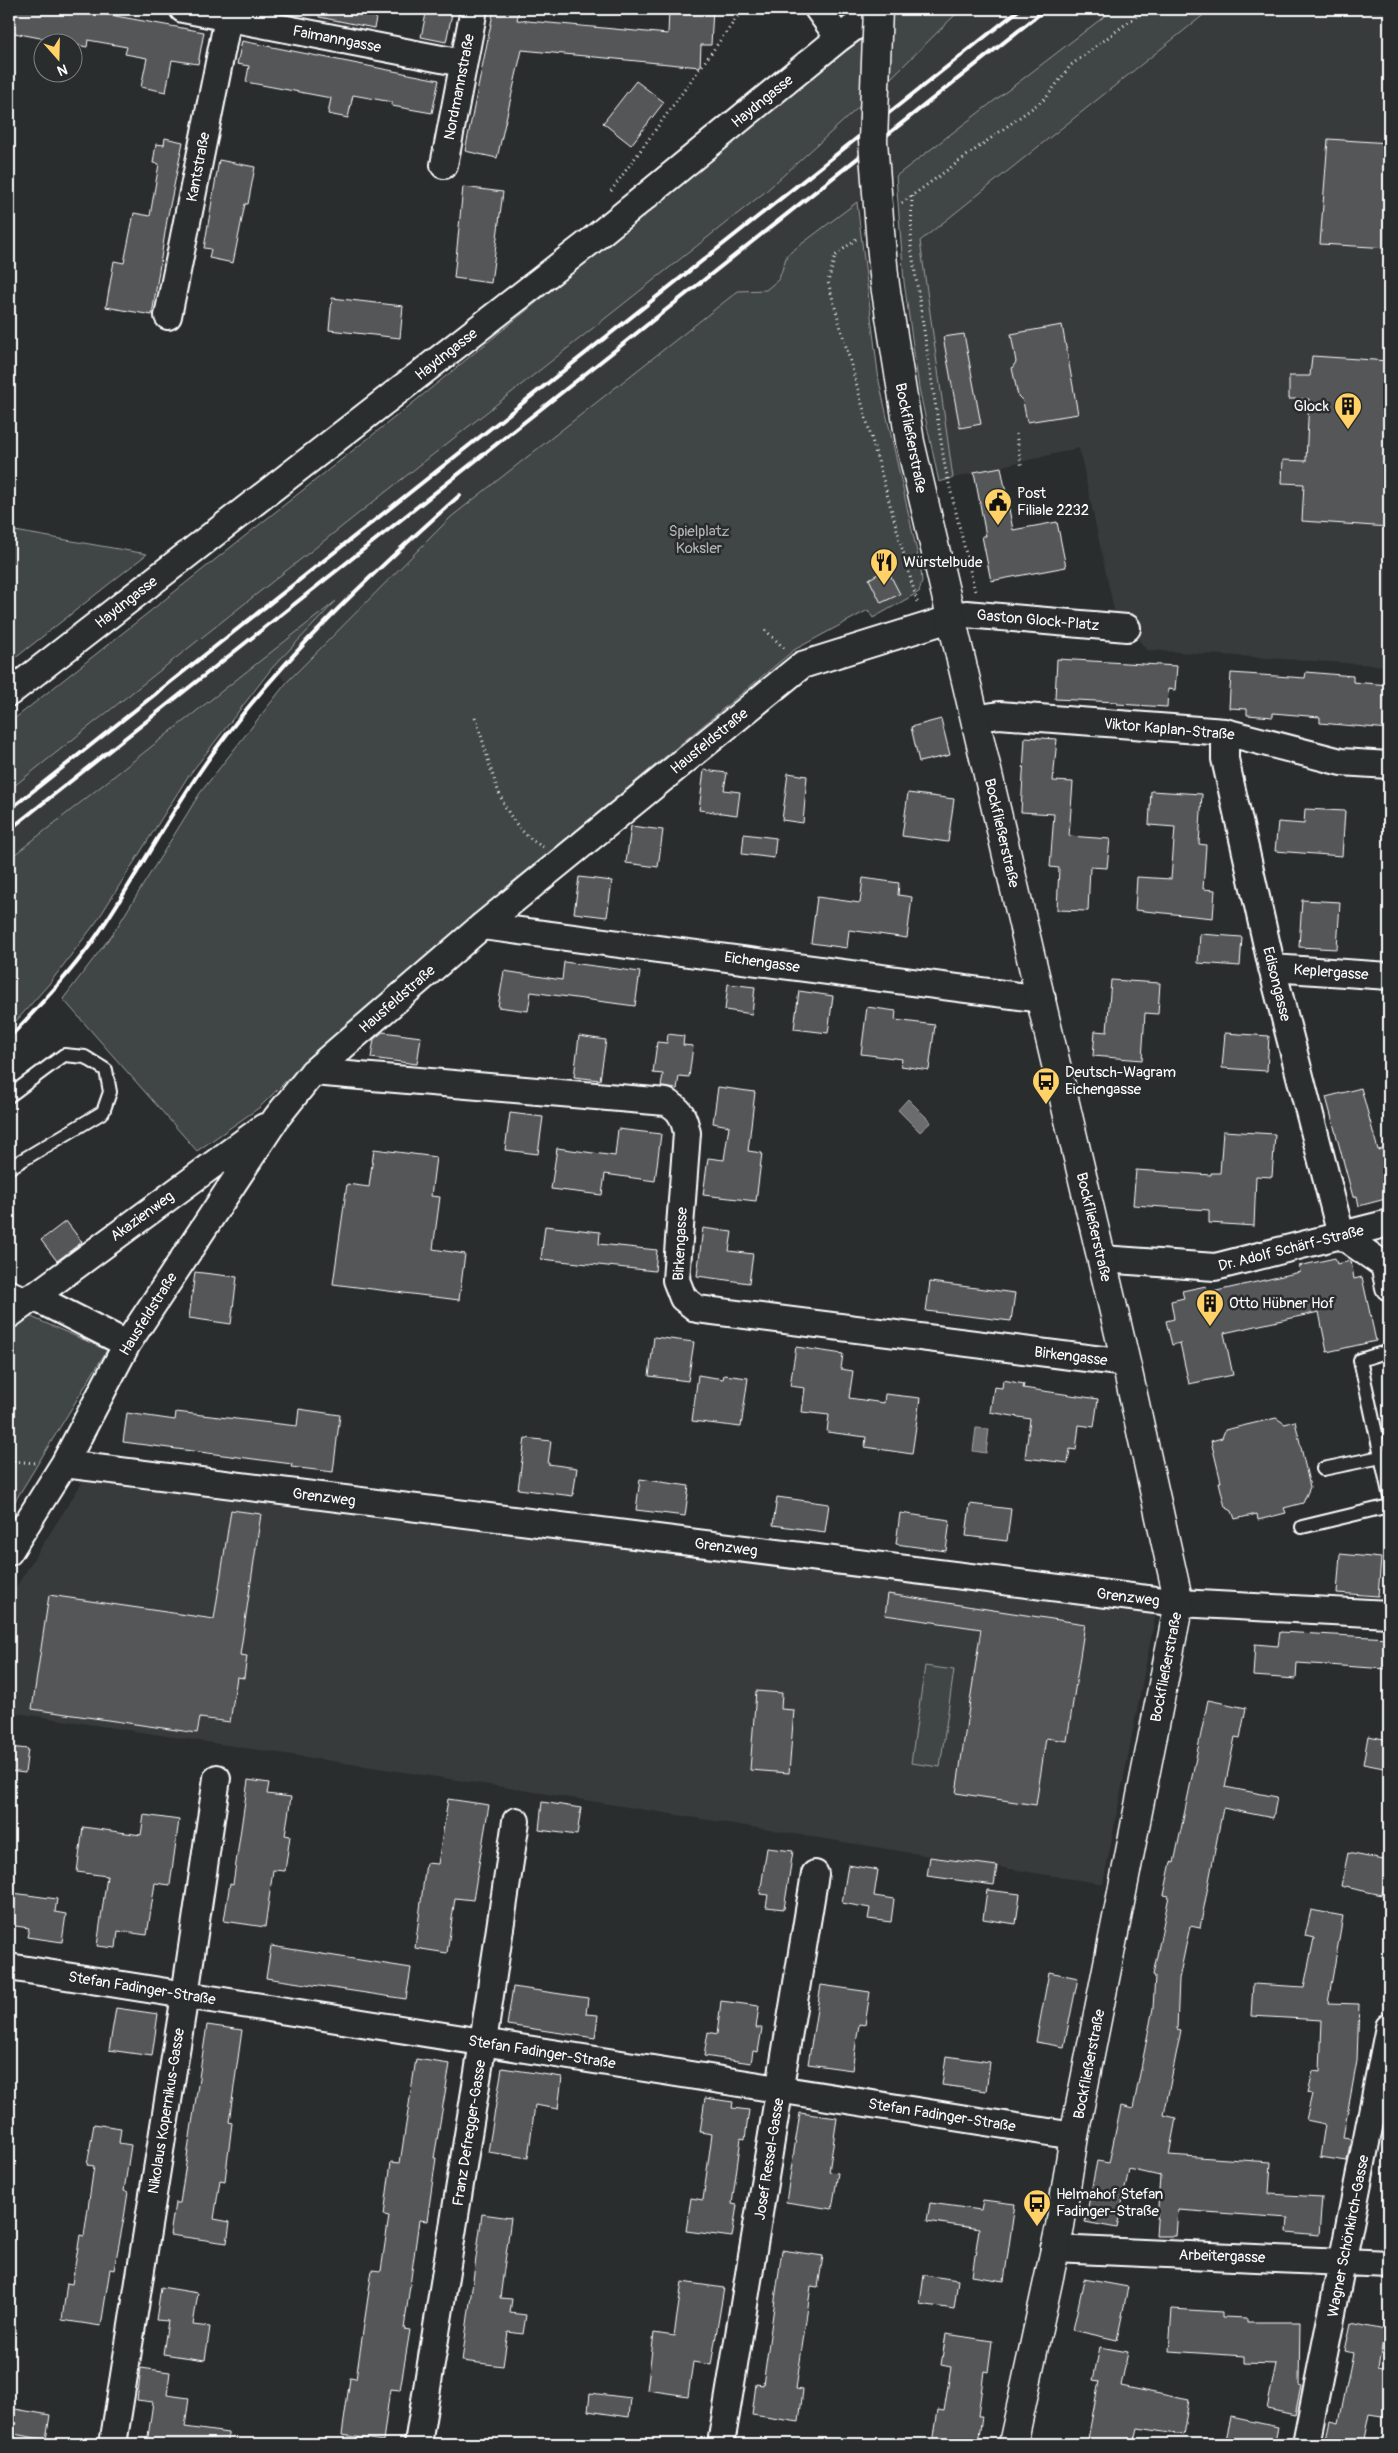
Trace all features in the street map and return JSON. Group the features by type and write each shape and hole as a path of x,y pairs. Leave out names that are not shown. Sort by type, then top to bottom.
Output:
{"main road":[{"name":"Bockfließerstraße","path":"879,9 870,241 885,285 909,434 951,619 1042,999 1179,1603 1074,2136 1054,2249 1013,2444"}],"street":[{"name":"Faimanngasse","path":"182,9 462,63"},
{"name":"Nordmannstraße","path":"444,166 462,63 474,9"},
{"path":"818,9 839,38"},
{"name":"Haydngasse","path":"9,694 591,241 839,38 879,9"},
{"name":"Kantstraße","path":"168,316 228,18"},
{"name":"Gaston Glock-Platz","path":"951,619 966,614 981,614 1127,628"},
{"name":"Hausfeldstraße","path":"9,1552 64,1464 127,1344 277,1117 313,1072 482,926 802,666 951,619"},
{"name":"Viktor Kaplan-Straße","path":"975,719 1000,715 1225,732 1342,762 1389,765"},
{"name":"Edisongasse","path":"1225,732 1225,759 1272,968 1341,1235"},
{"name":"Eichengasse","path":"482,926 1042,999"},
{"name":"Keplergasse","path":"1272,968 1389,976"},
{"name":"Birkengasse","path":"313,1072 666,1102 675,1107 682,1114 687,1133 676,1280 683,1298 697,1308 1126,1363"},
{"name":"Akazienweg","path":"9,1315 32,1296 277,1117"},
{"name":"Dr. Adolf Schärf-Straße","path":"1102,1259 1215,1268 1389,1223"},
{"path":"1341,1235 1384,1265 1389,1287"},
{"path":"32,1296 127,1344"},
{"name":"Grenzweg","path":"64,1464 1179,1603 1389,1614"},
{"name":"Nikolaus Kopernikus-Gasse","path":"113,2444 185,1995 217,1778"},
{"name":"Franz Defregger-Gasse","path":"418,2444 483,2042 516,1821"},
{"name":"Josef Ressel-Gasse","path":"721,2444 815,1874"},
{"name":"Stefan Fadinger-Straße","path":"9,1967 1074,2136"},
{"name":"Wagner Schönkirch-Gasse","path":"1306,2444 1389,2027"},
{"name":"Arbeitergasse","path":"1054,2249 1389,2264"}],"lane":[{"path":"9,1096 64,1055 85,1057 106,1070 110,1092 103,1112 9,1168"},
{"path":"9,1286 32,1296"},
{"path":"1389,1352 1360,1360 1389,1493"},
{"path":"1323,1469 1381,1457"},
{"path":"1302,1527 1389,1506"}],"path":[{"path":"608,196 743,9"},
{"path":"896,208 1046,98 1071,65 1146,9"},
{"path":"912,196 911,246 945,467 981,614"},
{"path":"870,241 835,256 828,282 924,627"},
{"path":"1016,434 1022,468"},
{"path":"765,630 780,644"},
{"path":"475,717 495,784 505,808 524,836 564,859"}],"shaded area":[{"path":"961,9 1114,9 968,122 787,255 779,279 766,290 738,291 451,517 287,682 272,668 333,604 9,859 9,790 765,192 893,76"},
{"path":"1212,9 1389,9 1389,666 1147,650 1114,610 1079,448 953,478 920,241"},
{"path":"908,1099 931,1122 920,1132 898,1110"},
{"path":"976,1428 989,1429 986,1453 973,1451"},
{"path":"83,1481 1156,1613 1103,1884 522,1790 9,1712 9,1598"}],"green space":[{"path":"898,9 961,9 893,76 765,192 9,790 9,723 409,406"},
{"path":"1114,9 1211,9 920,241 953,478 939,482 919,388 904,282 896,176"},
{"name":"Spielplatz Koksler","path":"857,202 879,381 921,570 922,581 919,592 873,618 868,610 794,650 472,917 306,1061 260,1107 197,1151 63,999 114,932 200,793 287,682 451,517 738,291 766,290 779,279 787,255"},
{"path":"9,530 147,554 9,663"},
{"path":"336,601 272,668 187,778 97,921 49,984 9,1029 9,859"},
{"path":"20,1312 107,1350 9,1511 9,1321"},
{"path":"925,1666 954,1670 940,1767 911,1763"}],"building":[{"path":"9,9 77,9 204,32 198,64 172,60 166,92 141,87 147,58 125,54 127,47 88,40 87,47 82,46 82,32 32,32 32,36 9,32"},
{"path":"319,9 378,9 374,28 319,17"},
{"path":"427,9 453,9 446,42 421,37"},
{"path":"494,9 519,9 517,20 668,34 669,9 713,9 711,45 701,45 700,67 522,50 497,158 465,151"},
{"path":"242,41 439,80 432,113 392,106 392,102 353,95 348,118 328,114 331,98 246,82 249,66 237,64"},
{"path":"636,81 664,102 631,145 603,123"},
{"path":"165,138 183,142 167,220 152,315 106,307 114,261 124,263 134,213 150,216 159,164 153,163 156,144 164,145"},
{"path":"1328,139 1389,143 1389,248 1320,244"},
{"path":"219,160 255,167 233,263 209,258 211,249 204,248"},
{"path":"463,187 503,192 491,283 454,278"},
{"path":"332,298 403,306 400,338 329,330"},
{"path":"1062,325 1078,414 1027,422 1023,401 1018,396 1012,368 1016,362 1011,334"},
{"path":"964,334 981,424 960,428 943,337"},
{"name":"Glock","path":"1312,356 1389,361 1389,527 1302,521 1304,484 1282,483 1283,460 1306,461 1309,399 1289,399 1289,376 1310,376"},
{"name":"Post Filiale 2232","path":"1001,467 1013,530 1057,522 1066,567 991,581 982,536 986,536 974,472"},
{"name":"Würstelbude","path":"887,569 900,594 881,603 869,579"},
{"path":"1057,659 1177,666 1175,690 1168,689 1167,707 1055,699"},
{"path":"1306,672 1353,676 1353,682 1389,685 1389,729 1320,723 1320,717 1273,713 1273,717 1247,715 1247,709 1229,708 1231,673 1305,678"},
{"path":"941,719 950,755 919,762 911,727"},
{"path":"1025,737 1057,739 1053,781 1073,782 1069,836 1110,839 1107,868 1090,867 1088,911 1057,910 1059,868 1050,867 1054,814 1021,812"},
{"path":"704,770 727,773 724,790 740,792 737,815 699,810"},
{"path":"788,773 807,776 803,823 782,820"},
{"path":"1151,791 1202,794 1199,844 1206,845 1203,889 1215,890 1213,918 1135,910 1137,877 1171,879 1175,827 1149,825"},
{"path":"908,793 954,799 948,842 902,836"},
{"path":"1305,809 1345,811 1342,856 1275,851 1278,822 1304,824"},
{"path":"631,826 663,830 658,867 626,863"},
{"path":"744,834 776,838 774,858 742,854"},
{"path":"579,877 612,881 607,917 574,913"},
{"path":"863,878 899,883 898,895 912,897 907,938 849,930 847,948 811,943 817,897 860,903"},
{"path":"1302,900 1340,902 1337,949 1299,947"},
{"path":"1200,934 1242,937 1240,966 1198,963"},
{"path":"564,962 640,972 635,1006 531,992 528,1011 498,1007 504,971 562,980"},
{"path":"1111,980 1160,983 1158,1014 1145,1013 1142,1060 1093,1056 1095,1031 1107,1032"},
{"path":"728,984 755,987 752,1014 725,1010"},
{"path":"799,991 833,996 828,1033 794,1029"},
{"path":"867,1007 896,1011 895,1020 935,1025 929,1070 901,1066 902,1059 861,1054"},
{"path":"383,1032 421,1037 417,1064 371,1058 374,1039"},
{"path":"1225,1033 1269,1036 1267,1071 1222,1068"},
{"path":"668,1034 684,1036 683,1045 693,1046 689,1077 679,1076 677,1089 661,1087 663,1074 653,1073 657,1042 667,1043"},
{"path":"579,1036 606,1040 600,1080 574,1077"},
{"path":"718,1087 755,1092 748,1151 762,1153 756,1201 703,1195 708,1158 724,1160 729,1126 713,1123"},
{"path":"1361,1088 1378,1150 1386,1148 1389,1159 1389,1198 1359,1206 1357,1196 1353,1197 1326,1097"},
{"path":"510,1113 543,1117 538,1154 505,1150"},
{"path":"618,1129 661,1134 655,1181 605,1174 602,1195 551,1189 557,1148 615,1156"},
{"path":"1223,1131 1275,1134 1272,1177 1256,1176 1254,1226 1209,1223 1209,1210 1133,1205 1136,1170 1211,1175 1211,1173 1220,1173"},
{"path":"374,1149 436,1157 431,1196 440,1197 433,1249 465,1254 459,1300 333,1284 347,1184 369,1187"},
{"path":"66,1221 82,1242 57,1261 41,1240"},
{"path":"545,1226 600,1232 599,1244 657,1250 655,1271 541,1259"},
{"path":"703,1228 732,1232 729,1251 753,1254 749,1283 697,1276"},
{"name":"Otto Hübner Hof","path":"1335,1258 1337,1264 1351,1261 1354,1279 1362,1277 1376,1341 1327,1352 1319,1312 1224,1333 1233,1375 1189,1384 1180,1343 1172,1345 1166,1321 1174,1319 1171,1301 1184,1298 1182,1291 1206,1286 1208,1293 1300,1272 1299,1266"},
{"path":"195,1272 237,1277 231,1324 189,1318"},
{"path":"930,1282 1015,1293 1011,1321 926,1311"},
{"path":"654,1337 694,1342 688,1381 649,1376"},
{"path":"796,1347 843,1354 841,1369 853,1371 849,1398 884,1403 885,1394 920,1398 912,1454 865,1447 866,1437 827,1432 829,1415 802,1412 805,1388 790,1386"},
{"path":"698,1375 723,1379 724,1375 748,1378 741,1427 692,1421"},
{"path":"1003,1380 1024,1384 1023,1388 1098,1399 1094,1427 1079,1425 1076,1450 1070,1449 1068,1463 1025,1458 1030,1419 990,1412 994,1387 1002,1388"},
{"path":"299,1409 340,1415 333,1472 291,1467 292,1464 123,1442 127,1413 175,1420 176,1412 297,1426"},
{"path":"1276,1418 1285,1424 1295,1421 1310,1487 1303,1503 1284,1508 1286,1513 1258,1520 1257,1514 1235,1519 1232,1511 1225,1507 1211,1441 1222,1438 1225,1430"},
{"path":"525,1438 551,1441 548,1464 577,1468 573,1496 518,1489"},
{"path":"640,1479 689,1486 685,1516 636,1510"},
{"path":"777,1497 829,1504 825,1532 773,1525"},
{"path":"970,1504 1011,1509 1007,1541 966,1536"},
{"path":"231,1510 261,1514 240,1655 247,1656 244,1678 237,1677 230,1722 200,1718 197,1733 32,1709 49,1595 214,1619"},
{"path":"900,1513 950,1520 946,1551 896,1544"},
{"path":"1340,1554 1381,1558 1378,1596 1337,1593"},
{"path":"888,1594 1085,1624 1067,1741 1046,1738 1036,1805 956,1793 981,1629 885,1615"},
{"path":"1280,1632 1389,1638 1387,1669 1297,1663 1296,1679 1253,1676 1255,1644 1278,1646"},
{"path":"756,1691 782,1693 781,1709 794,1710 789,1773 750,1770"},
{"path":"1208,1700 1246,1708 1240,1738 1235,1737 1225,1787 1277,1797 1273,1818 1223,1808 1200,1928 1190,1926 1179,1979 1177,2029 1181,2030 1164,2115 1176,2118 1169,2155 1271,2162 1269,2194 1322,2197 1319,2235 1287,2232 1288,2218 1178,2210 1176,2236 1156,2236 1160,2176 1129,2169 1117,2228 1085,2222 1097,2161 1109,2163 1121,2106 1133,2109 1153,2008 1155,1976 1153,1975 1169,1896 1164,1895 1171,1862 1174,1863"},
{"path":"1368,1736 1389,1740 1389,1769 1363,1764"},
{"path":"9,1747 28,1749 25,1773 9,1771"},
{"path":"248,1780 269,1783 267,1794 291,1797 285,1835 290,1836 285,1871 273,1870 265,1927 224,1921 230,1883 233,1884"},
{"path":"448,1799 489,1805 473,1900 455,1898 447,1953 415,1948 426,1863 438,1864"},
{"path":"542,1802 581,1808 577,1835 539,1830"},
{"path":"144,1815 179,1820 170,1885 155,1883 147,1935 118,1931 116,1948 97,1946 107,1876 77,1872 83,1827 141,1835"},
{"path":"767,1848 793,1851 784,1909 766,1907 768,1895 760,1894"},
{"path":"1348,1853 1389,1861 1382,1895 1341,1886"},
{"path":"930,1857 997,1866 994,1885 927,1876"},
{"path":"848,1865 878,1870 874,1896 894,1899 891,1922 868,1919 870,1908 842,1903"},
{"path":"987,1890 1020,1894 1016,1924 983,1919"},
{"path":"13,1893 57,1899 55,1912 66,1914 62,1942 27,1937 29,1928 9,1925"},
{"path":"1311,1910 1343,1916 1328,2003 1359,2004 1357,2061 1343,2137 1351,2138 1347,2161 1320,2157 1325,2124 1306,2120 1312,2094 1308,2093 1313,2071 1320,2072 1322,2020 1251,2016 1253,1984 1304,1987 1314,1938 1305,1936"},
{"path":"271,1946 411,1968 406,1999 266,1978"},
{"path":"1049,1972 1078,1978 1064,2047 1036,2042"},
{"path":"821,1985 870,1992 865,2025 859,2024 852,2070 808,2064"},
{"path":"513,1987 588,1998 586,2014 598,2015 595,2038 507,2025"},
{"path":"721,2001 759,2006 756,2028 762,2028 758,2052 753,2051 751,2063 704,2056 708,2032 717,2034"},
{"path":"116,2008 158,2014 152,2056 109,2050"},
{"path":"207,2025 242,2030 229,2122 232,2123 225,2181 220,2180 214,2219 230,2222 227,2243 170,2235 175,2203 180,2203"},
{"path":"946,2056 990,2062 986,2091 942,2085"},
{"path":"416,2059 450,2064 434,2158 436,2158 427,2221 419,2220 404,2329 410,2330 400,2390 390,2389 383,2441 342,2435 350,2378 356,2379 372,2270 381,2271 389,2216 384,2215 391,2162 400,2163"},
{"path":"502,2068 562,2077 558,2109 535,2105 528,2158 488,2152"},
{"path":"705,2098 733,2102 732,2108 749,2110 745,2139 741,2138 732,2204 737,2205 732,2237 686,2231 691,2198 703,2200 712,2134 700,2132"},
{"path":"800,2113 837,2118 829,2172 838,2173 832,2209 786,2202"},
{"path":"94,2124 121,2128 119,2143 131,2145 124,2191 128,2192 124,2218 114,2270 110,2269 101,2326 62,2320 67,2283 72,2284 80,2235 84,2236 94,2166 87,2165"},
{"path":"983,2200 1015,2204 1004,2281 972,2276 979,2229 927,2221 930,2203 981,2210"},
{"path":"482,2214 511,2218 500,2298 512,2299 510,2313 526,2315 523,2334 508,2332 503,2366 462,2361"},
{"path":"782,2250 823,2256 818,2287 811,2286 796,2389 803,2390 799,2422 752,2415 756,2384 763,2385"},
{"path":"924,2275 958,2280 954,2309 920,2304"},
{"path":"1084,2279 1128,2287 1117,2340 1073,2330"},
{"path":"682,2282 724,2288 711,2365 693,2362 688,2396 647,2390 654,2333 674,2336"},
{"path":"161,2287 198,2293 193,2325 210,2327 205,2360 163,2354 168,2321 156,2320"},
{"path":"1172,2309 1222,2312 1222,2317 1247,2318 1247,2322 1300,2322 1299,2385 1301,2386 1295,2415 1267,2409 1276,2364 1244,2363 1244,2356 1169,2351"},
{"path":"1351,2323 1385,2330 1378,2368 1389,2370 1389,2417 1370,2414 1364,2444 1325,2444 1330,2421 1339,2423 1353,2353 1345,2351"},
{"path":"946,2334 992,2341 988,2372 984,2371 978,2416 982,2416 978,2444 933,2443 938,2410 944,2411 951,2367 941,2365"},
{"path":"1100,2347 1128,2352 1121,2386 1189,2400 1183,2435 1138,2428 1134,2444 1087,2444 1099,2381 1093,2380"},
{"path":"141,2368 170,2372 167,2395 189,2398 185,2427 228,2433 228,2444 147,2444 153,2402 137,2400"},
{"path":"590,2393 631,2398 629,2417 588,2411"},
{"path":"9,2408 50,2415 46,2440 9,2433"},
{"path":"1231,2417 1278,2427 1274,2444 1225,2444"}],"railway":[{"path":"9,810 1020,9"},
{"path":"9,830 1046,9"},
{"path":"9,1038 63,979 93,941 199,773 270,681 330,616 460,495"}],"place":[{"name":"Glock","path":"1348,430"},
{"name":"Post Filiale 2232","path":"998,526"},
{"name":"Würstelbude","path":"884,586"},
{"name":"Deutsch-Wagram Eichengasse","path":"1046,1105"},
{"name":"Otto Hübner Hof","path":"1210,1327"},
{"name":"Helmahof Stefan Fadinger-Straße","path":"1037,2227"}]}
